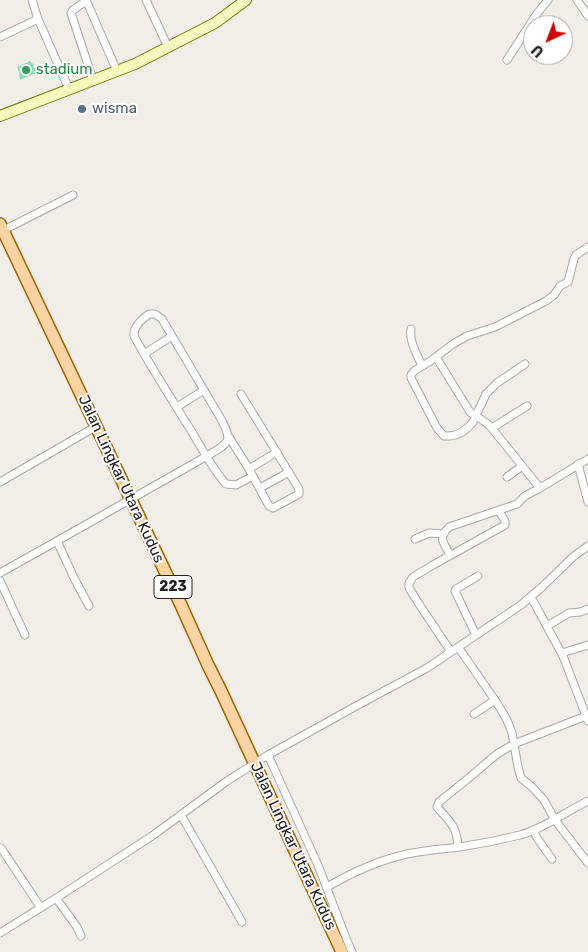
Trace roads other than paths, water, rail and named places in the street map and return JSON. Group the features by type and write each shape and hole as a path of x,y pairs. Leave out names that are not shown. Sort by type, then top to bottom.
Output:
{"main road":[{"path":"0,116 117,71 168,47 215,23 246,0"},
{"name":"Jalan Lingkar Utara Kudus","path":"1,229 97,426 342,952"}],"street":[{"path":"32,0 69,89"},
{"path":"93,80 71,13 86,0 117,71"},
{"path":"146,0 168,47"},
{"path":"507,60 548,0"},
{"path":"577,0 588,16"},
{"path":"0,37 38,18"},
{"path":"1,229 73,195"},
{"path":"525,364 497,383 486,394 471,425 456,435 447,436 442,434 437,428 411,378 412,373 467,336 495,327 546,301 554,295 560,286 568,282 574,258 588,247"},
{"path":"241,394 299,489 299,494 274,508 268,505 260,488 249,469 229,437 226,428 159,316 152,313 148,314 133,332 144,354 177,408 226,484 236,485 253,476"},
{"path":"411,329 411,340 422,366"},
{"path":"144,354 172,336"},
{"path":"436,357 470,412 485,421 492,428 540,488"},
{"path":"177,408 204,390"},
{"path":"492,428 527,406"},
{"path":"1,480 97,426"},
{"path":"0,573 207,456 225,444 229,437"},
{"path":"249,469 277,452"},
{"path":"443,538 449,526 517,504 525,496 588,458"},
{"path":"578,464 588,502"},
{"path":"507,477 522,466"},
{"path":"260,488 289,472"},
{"path":"499,511 505,521 505,525 413,577 409,582 409,588 419,604 494,700 507,720 512,733 521,778 544,800 555,820 588,863"},
{"path":"415,539 429,533 443,538 450,555"},
{"path":"57,541 88,606"},
{"path":"0,934 152,836 228,781 268,755 426,668 508,614 531,597 574,556 588,546"},
{"path":"476,635 455,591 478,576"},
{"path":"0,581 25,635"},
{"path":"458,847 458,836 452,823 437,805 497,754 514,744 587,718 562,653 531,597"},
{"path":"547,626 569,613 588,609"},
{"path":"562,653 588,646"},
{"path":"474,714 494,700"},
{"path":"268,755 326,887 338,922 352,952"},
{"path":"326,887 363,868 387,859 409,853 496,840 533,830 588,801"},
{"path":"181,815 242,922"},
{"path":"533,830 552,860"},
{"path":"1,848 41,908"},
{"path":"56,898 77,927 81,936"}],"place":[{"name":"stadium","path":"26,70"},
{"name":"wisma","path":"82,109"}]}
